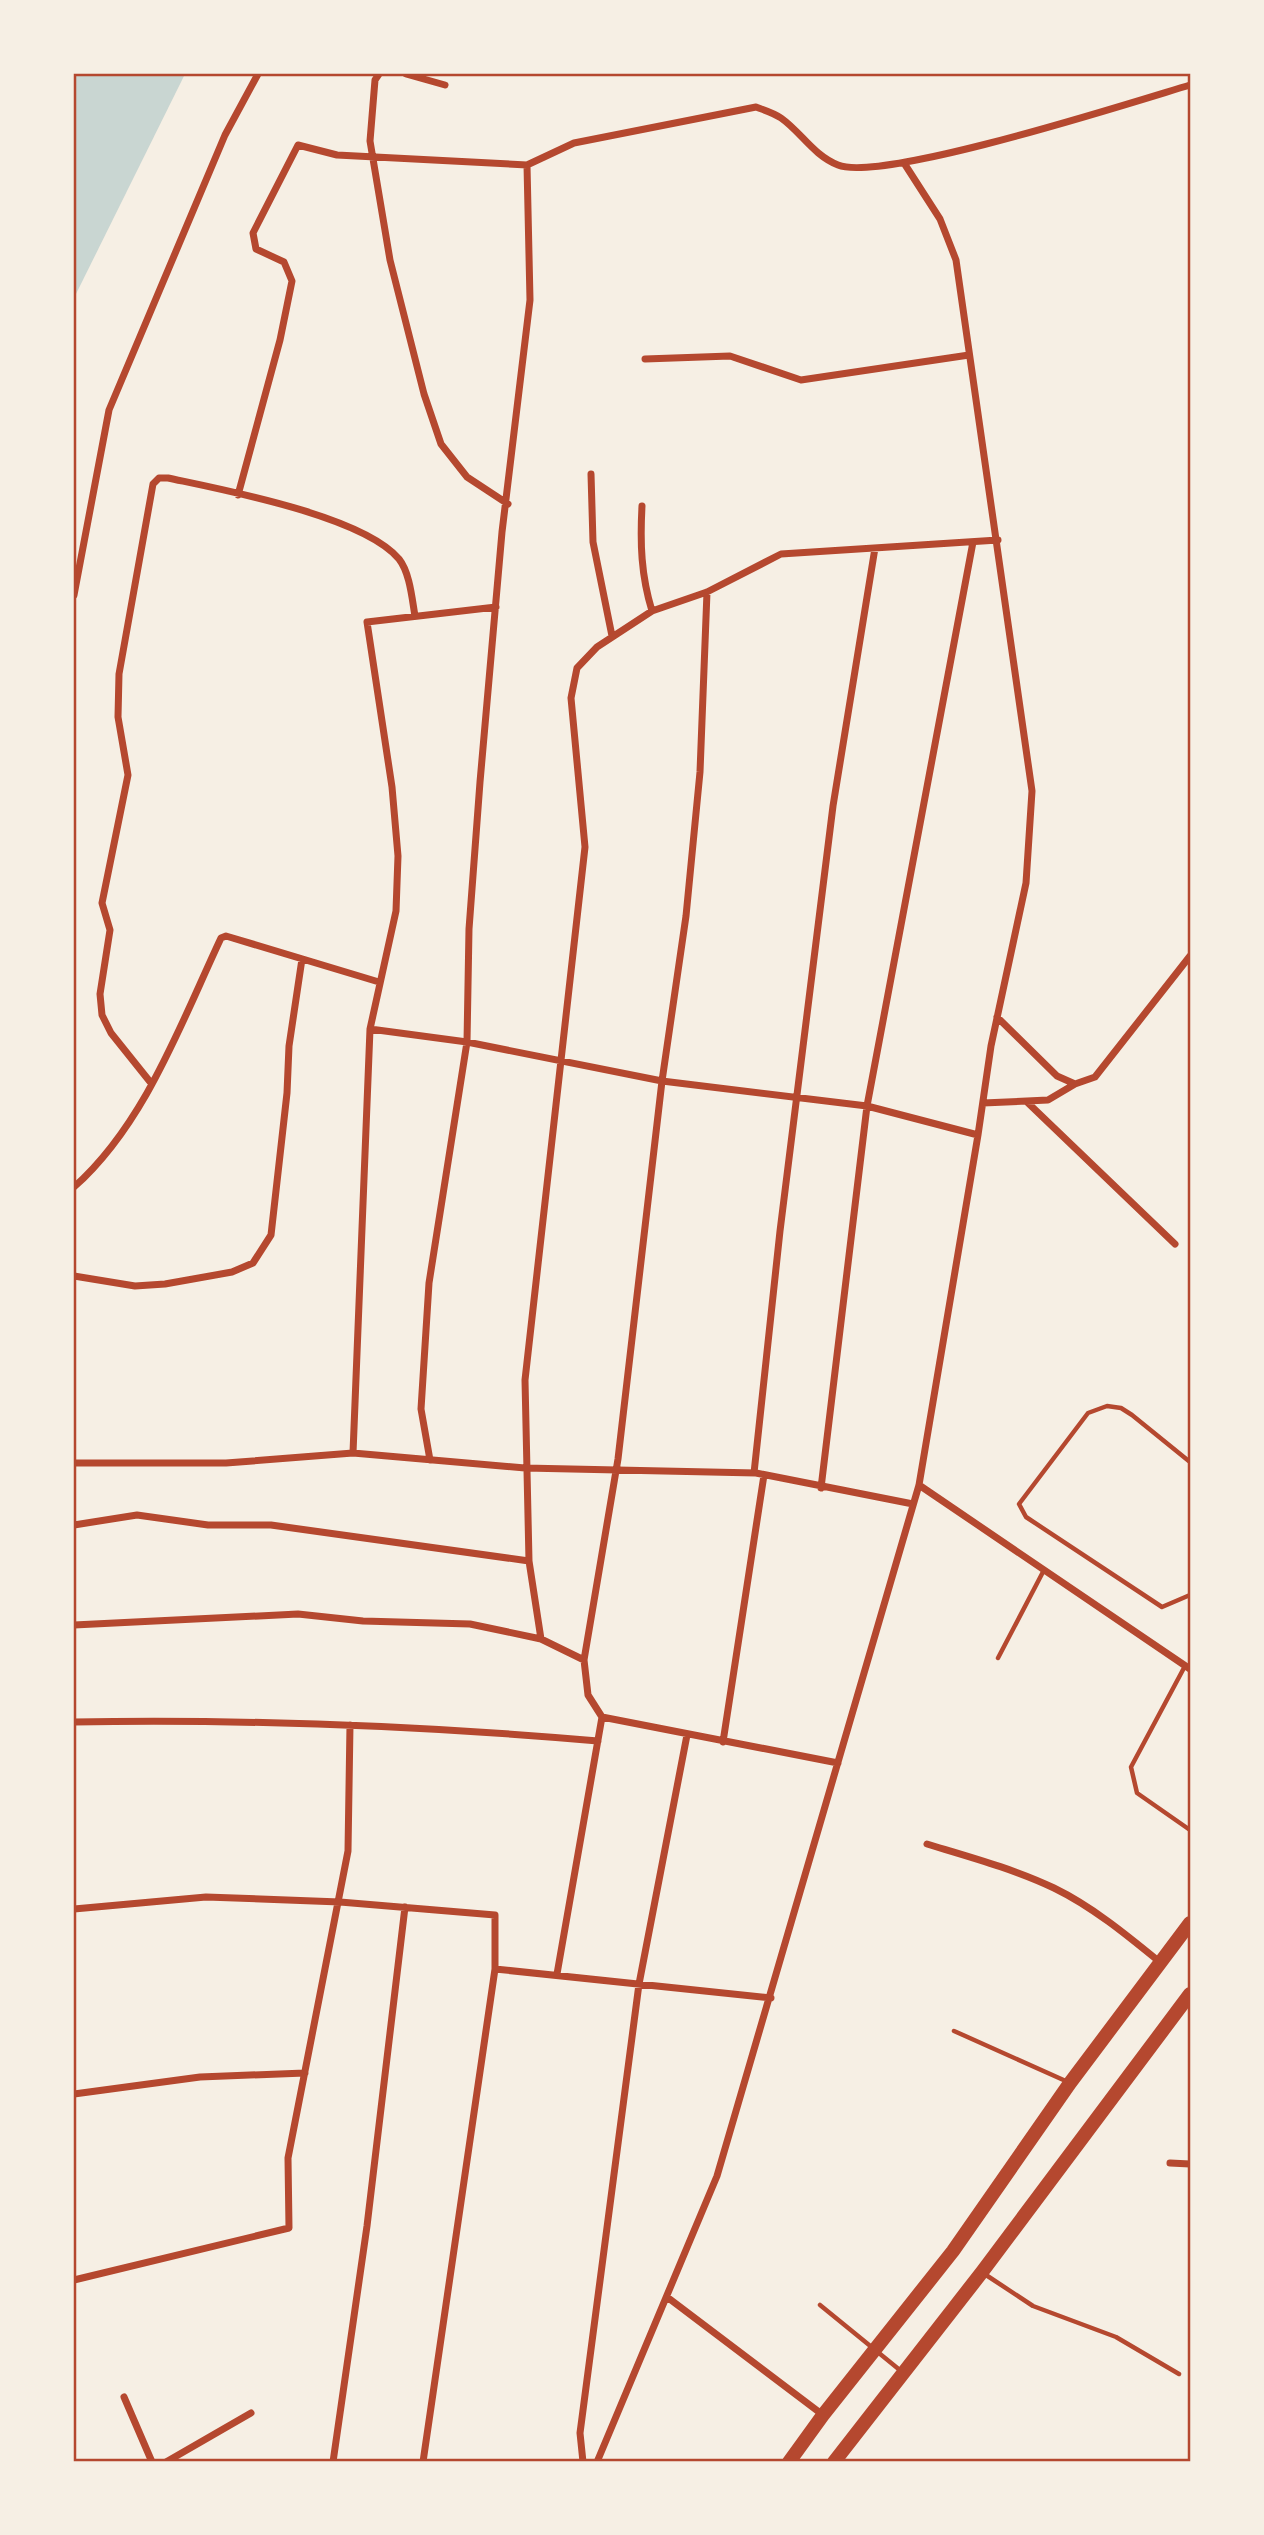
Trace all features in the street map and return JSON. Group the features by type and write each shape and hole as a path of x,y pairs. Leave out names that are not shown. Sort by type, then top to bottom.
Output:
{"main road":[{"path":"789,2462 823,2414 953,2252 1070,2083 1191,1923"},
{"path":"834,2462 982,2272 1191,1994"}],"street":[{"path":"74,595 110,410 225,135 258,74"},
{"path":"379,74 375,80 372,120 373,158 390,260 424,394 441,444 467,477 508,504"},
{"path":"406,74 444,85"},
{"path":"238,495 280,340 292,281 284,262 256,249 253,233 298,145 337,155 527,165 574,143 756,107 780,118 814,151 840,166 881,167 1191,85"},
{"path":"597,2462 717,2176 919,1485 997,1017 1026,883 1032,791 998,540 951,239 904,163"},
{"path":"430,1460 421,1409 429,1283 467,1042 469,929 502,532 508,504 530,300 527,165"},
{"path":"645,359 730,356 801,380 969,355"},
{"path":"591,474 593,542 612,636"},
{"path":"150,1083 111,1032 102,1015 100,993 110,930 102,903 128,775 118,717 119,674 153,484 159,478 168,478 351,527 400,560 415,616"},
{"path":"642,506 640,554 643,584 652,611"},
{"path":"541,1639 529,1561 525,1380 585,847 571,698 577,668 612,636 652,611 707,592 781,555 998,540"},
{"path":"821,1488 867,1106 974,542"},
{"path":"754,1473 796,1098 833,806 875,548"},
{"path":"557,1974 602,1717 588,1695 584,1660 616,1470 662,1081 686,916 700,772 707,592"},
{"path":"354,1452 370,1029 396,911 398,856 392,786 367,622 496,607"},
{"path":"74,1187 115,1140 150,1083 221,938 226,936 379,982"},
{"path":"983,1103 1048,1100 1075,1084 1095,1077 1191,956"},
{"path":"74,1276 135,1286 165,1284 221,1275 253,1263 271,1235 289,1046 302,959"},
{"path":"997,1017 1057,1076 1075,1084"},
{"path":"370,1029 467,1042 662,1081 867,1106 978,1135"},
{"path":"1027,1102 1175,1244"},
{"path":"74,1463 226,1463 354,1452 525,1468 754,1473 913,1504"},
{"path":"723,1742 764,1475"},
{"path":"919,1485 1188,1667"},
{"path":"74,1525 137,1516 208,1525 271,1525 529,1561"},
{"path":"74,1625 298,1614 363,1621 470,1624 541,1639 584,1660"},
{"path":"602,1717 838,1763"},
{"path":"74,1722 171,1720 413,1726 598,1741"},
{"path":"74,2280 289,2228 288,2158 348,1851 350,1725"},
{"path":"583,2462 580,2432 639,1983 687,1735"},
{"path":"927,1844 994,1864 1056,1889 1115,1926 1161,1963"},
{"path":"74,1909 206,1897 340,1902 495,1915 495,1969 423,2462"},
{"path":"333,2462 367,2226 405,1907"},
{"path":"495,1969 771,1998"},
{"path":"74,2094 200,2077 304,2073"},
{"path":"1170,2163 1191,2164"},
{"path":"667,2297 823,2414"},
{"path":"124,2397 152,2462"},
{"path":"166,2462 251,2413"}],"lane":[{"path":"1191,1462 1132,1415 1121,1408 1107,1406 1088,1413 1020,1504 1020,1511 1026,1517 1162,1607 1191,1595"},
{"path":"998,1658 1045,1569"},
{"path":"1188,1667 1131,1767 1137,1793 1191,1830"},
{"path":"954,2031 1070,2083"},
{"path":"982,2272 1032,2306 1116,2337 1179,2374"},
{"path":"820,2305 903,2373"}],"shaded area":[{"path":"74,74 185,74 74,298"}]}
